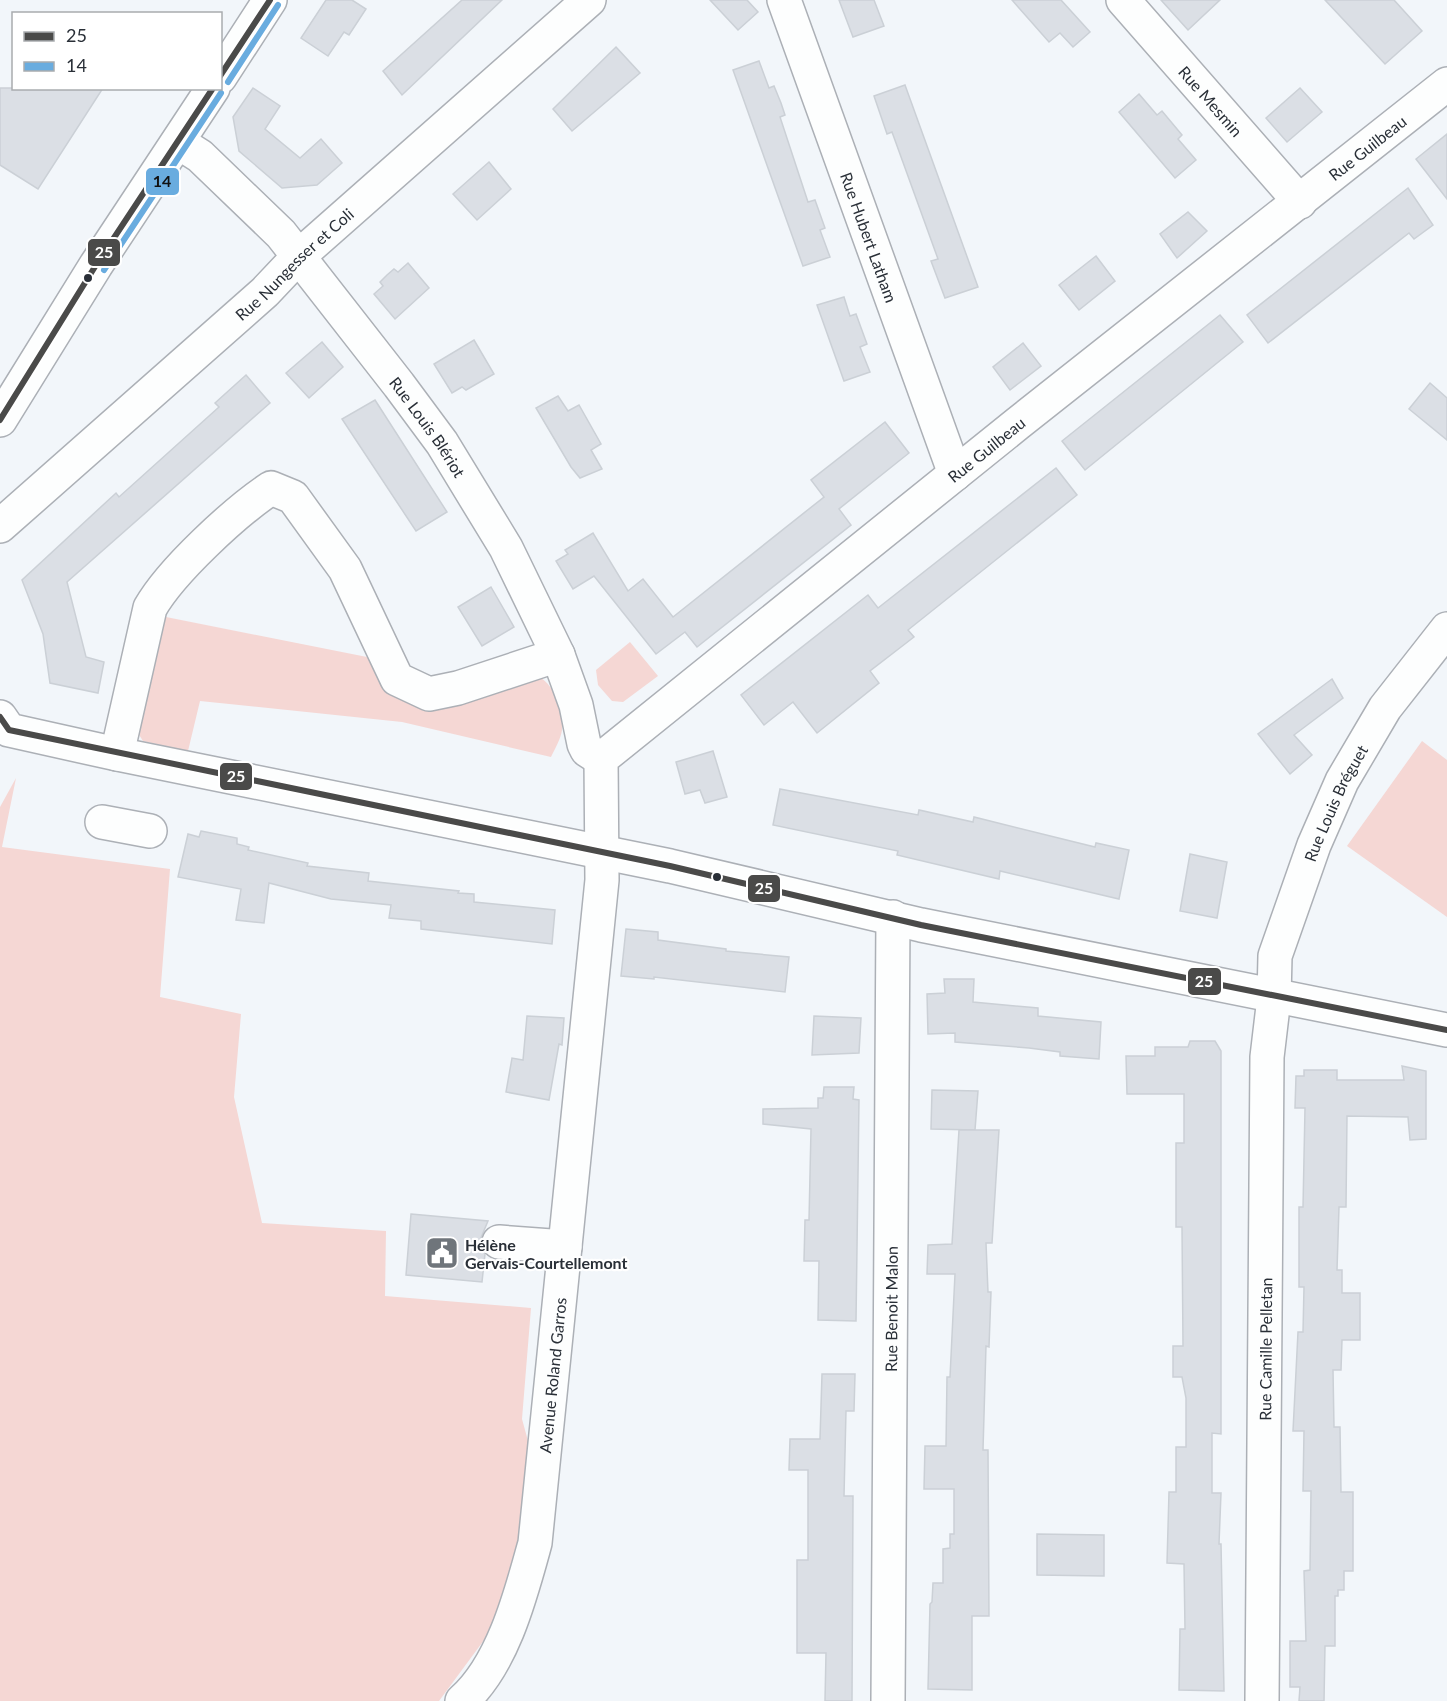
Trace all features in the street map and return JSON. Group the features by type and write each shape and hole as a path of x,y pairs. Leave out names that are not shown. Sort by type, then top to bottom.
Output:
{"street":[{"path":"222,74 270,0"},
{"name":"Rue Nungesser et Coli","path":"0,526 275,282 299,256 589,0"},
{"name":"Rue Hubert Latham","path":"784,0 955,474"},
{"name":"Rue Mesmin","path":"1123,0 1299,202"},
{"name":"Rue Guilbeau","path":"601,759 955,474 1447,84"},
{"path":"0,420 96,265 212,90"},
{"name":"Rue Louis Blériot","path":"178,142 216,171 281,234 323,291 399,385 476,495 506,548 558,656 576,705 584,744 587,750 601,759"},
{"path":"117,754 150,608 161,589 249,503 271,488 293,497 345,569 397,679 429,694 458,688 558,656"},
{"name":"Rue Louis Bréguet","path":"1274,998 1275,956 1314,845 1342,781 1385,708 1447,629"},
{"path":"0,717 9,730 117,754 602,852 921,925 1274,998 1447,1030"},
{"path":"601,759 602,852"},
{"path":"102,822 150,831"},
{"name":"Avenue Roland Garros","path":"462,1701 476,1689 513,1619 535,1543 602,880 602,852"},
{"name":"Rue Benoit Malon","path":"888,1701 893,917"},
{"name":"Rue Camille Pelletan","path":"1262,1701 1267,1057 1274,998"},
{"path":"499,1242 565,1247"}],"shaded area":[{"path":"166,617 377,659 398,694 412,704 422,706 434,707 536,675 543,679 553,691 559,706 562,730 551,757 402,722 200,701 188,751 143,741 136,730 155,629 162,629"},
{"path":"630,642 658,676 623,702 612,701 598,685 596,670"},
{"path":"1422,741 1447,760 1447,917 1347,846"},
{"path":"16,778 2,847 170,869 160,997 241,1014 234,1097 262,1223 386,1231 385,1296 531,1308 522,1419 531,1452 517,1560 490,1632 439,1701 0,1701 0,807"}],"building":[{"path":"326,0 352,0 366,9 349,35 344,32 328,56 301,38"},
{"path":"462,0 502,0 402,95 383,71"},
{"path":"710,0 747,0 758,12 738,30"},
{"path":"839,0 874,0 884,26 853,37"},
{"path":"1012,0 1061,0 1090,32 1073,47 1060,33 1049,42"},
{"path":"1161,0 1220,0 1188,30"},
{"path":"1325,0 1394,0 1422,31 1385,64"},
{"path":"616,47 640,73 572,131 553,109"},
{"path":"759,61 769,88 774,86 781,103 785,115 780,117 808,202 815,200 825,228 820,230 830,257 803,266 733,70"},
{"path":"905,85 978,287 945,298 931,261 938,259 892,132 887,134 874,96"},
{"path":"0,88 102,90 38,189 0,165"},
{"path":"253,88 280,106 265,129 300,158 321,139 342,163 317,185 282,188 239,151 233,117"},
{"path":"1300,88 1322,112 1287,142 1266,118"},
{"path":"1139,94 1157,115 1162,111 1182,135 1178,139 1196,160 1175,178 1119,112"},
{"path":"1447,134 1447,199 1416,159"},
{"path":"489,162 511,189 477,220 453,194"},
{"path":"1408,188 1433,225 1414,239 1409,233 1268,343 1247,315"},
{"path":"1188,212 1207,231 1177,258 1160,234"},
{"path":"1096,256 1115,281 1079,310 1059,285"},
{"path":"408,263 429,288 395,319 374,294 383,286 380,282 387,275 394,269 398,272"},
{"path":"844,297 850,316 856,314 867,344 860,347 870,372 844,381 817,305"},
{"path":"1220,315 1243,342 1085,470 1062,441"},
{"path":"474,340 494,374 466,390 462,387 452,393 434,364"},
{"path":"322,342 343,367 309,398 286,373"},
{"path":"1023,343 1041,366 1010,390 993,367"},
{"path":"246,375 270,403 67,582 86,657 104,662 98,693 50,683 43,634 22,580 116,493 119,497 219,407 215,403"},
{"path":"1430,383 1447,398 1447,440 1409,409"},
{"path":"558,396 568,411 579,405 601,444 591,450 602,469 580,478 571,467 536,408"},
{"path":"375,400 447,512 416,531 342,419"},
{"path":"885,422 909,453 839,509 851,525 697,647 685,632 656,654 594,576 573,589 556,561 568,554 565,550 593,533 628,591 643,579 673,617 824,497 811,480"},
{"path":"1056,468 1077,495 908,630 914,637 870,671 879,683 817,733 793,702 764,725 741,695 868,595 878,608"},
{"path":"491,587 514,627 482,646 458,607"},
{"path":"1332,679 1343,698 1294,735 1312,755 1290,774 1258,734"},
{"path":"713,751 727,797 705,803 700,790 685,794 676,762"},
{"path":"780,789 918,815 919,810 973,822 974,817 1095,847 1096,843 1129,850 1119,899 1000,871 999,879 897,855 898,851 773,825"},
{"path":"201,831 237,838 237,844 249,847 248,850 308,863 307,866 369,873 368,881 459,891 458,893 474,894 474,902 555,910 552,944 421,929 421,921 389,918 391,905 331,899 269,883 264,923 236,920 241,889 178,877 188,834 199,837"},
{"path":"1190,854 1227,862 1217,918 1180,911"},
{"path":"626,929 658,932 658,940 726,949 726,951 789,957 785,992 654,977 654,979 621,976"},
{"path":"944,979 974,979 973,1002 1038,1008 1038,1016 1101,1022 1099,1059 1060,1056 1060,1052 1029,1048 955,1042 955,1033 928,1034 927,994 945,993"},
{"path":"527,1016 564,1018 562,1045 559,1044 549,1100 506,1092 512,1058 523,1060"},
{"path":"814,1016 861,1018 859,1053 812,1055"},
{"path":"1190,1041 1215,1041 1221,1051 1221,1434 1212,1433 1212,1493 1221,1493 1219,1544 1221,1544 1224,1691 1179,1690 1180,1629 1185,1629 1184,1564 1167,1563 1169,1492 1176,1492 1176,1447 1186,1447 1186,1398 1182,1377 1173,1377 1173,1346 1183,1346 1182,1227 1176,1227 1176,1143 1184,1143 1184,1094 1127,1094 1126,1056 1155,1056 1155,1047 1188,1047"},
{"path":"1402,1066 1426,1071 1426,1139 1410,1140 1408,1117 1347,1116 1346,1207 1339,1207 1337,1270 1342,1270 1342,1293 1360,1293 1360,1340 1342,1340 1341,1370 1333,1370 1334,1427 1340,1427 1341,1492 1353,1492 1353,1571 1344,1571 1344,1590 1338,1590 1338,1596 1335,1596 1335,1646 1325,1646 1324,1701 1299,1701 1300,1687 1290,1687 1290,1641 1306,1641 1304,1571 1310,1570 1311,1491 1303,1491 1304,1431 1293,1431 1298,1332 1303,1332 1304,1287 1299,1287 1299,1207 1303,1207 1305,1108 1295,1108 1296,1076 1304,1076 1304,1070 1337,1070 1337,1080 1404,1080"},
{"path":"824,1087 854,1087 853,1099 859,1100 856,1321 818,1320 819,1261 804,1261 805,1220 809,1220 811,1129 763,1124 763,1109 818,1108 818,1098 823,1098"},
{"path":"932,1090 978,1091 975,1130 931,1129"},
{"path":"959,1130 999,1130 992,1243 986,1243 988,1292 991,1292 989,1347 986,1346 983,1450 988,1450 989,1616 972,1616 972,1690 928,1689 930,1604 933,1583 943,1583 943,1549 950,1548 950,1534 954,1534 954,1489 924,1489 925,1446 946,1446 947,1377 950,1377 955,1274 927,1274 928,1245 952,1244"},
{"name":"Hélène Gervais-Courtellemont","path":"411,1214 488,1221 480,1240 485,1254 482,1282 406,1275"},
{"path":"822,1374 855,1374 854,1411 846,1411 844,1496 853,1496 852,1701 825,1701 826,1653 797,1653 797,1560 808,1560 808,1470 789,1470 790,1439 820,1439"},
{"path":"1037,1534 1104,1535 1104,1576 1037,1575"}],"transit line":[{"name":"25","path":"222,73 270,0"},
{"name":"14","path":"228,82 278,5"},
{"name":"25","path":"0,420 96,265 212,90"},
{"name":"14","path":"104,270 221,93"},
{"name":"25","path":"0,717 9,730 670,866 921,925 1447,1030"}],"place":[{"name":"Hélène Gervais-Courtellemont","path":"442,1253"}]}
